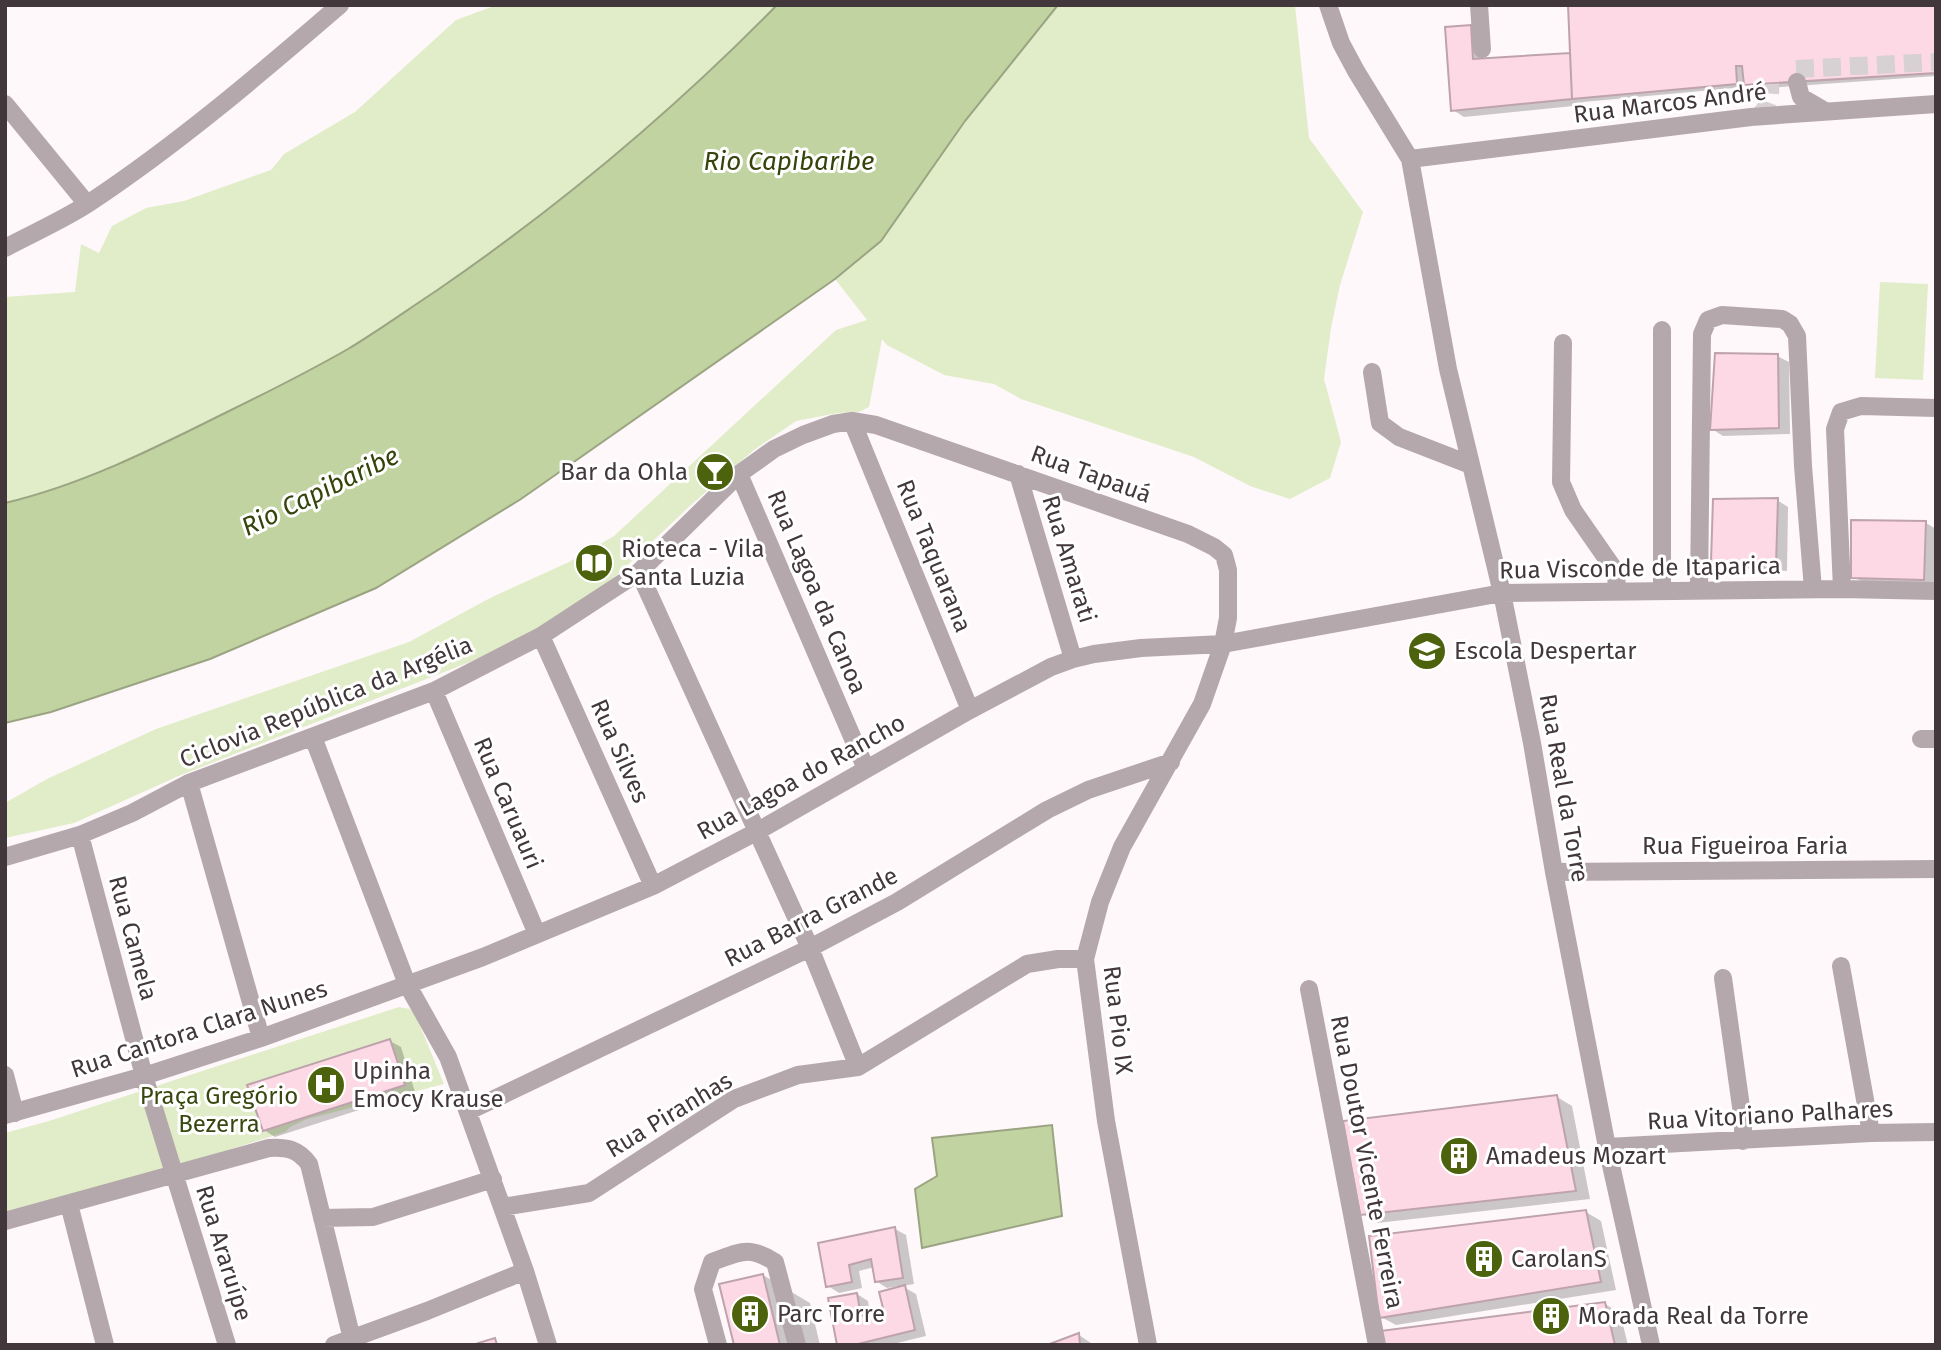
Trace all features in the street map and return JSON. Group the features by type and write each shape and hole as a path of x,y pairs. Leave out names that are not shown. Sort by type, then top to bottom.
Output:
{"street":[{"path":"5,248 87,204 147,162 218,107 340,5"},
{"path":"1328,5 1341,43 1410,159"},
{"path":"1479,5 1482,49"},
{"path":"1797,82 1801,97 1828,112"},
{"path":"5,104 87,204"},
{"name":"Rua Marcos André","path":"1410,159 1751,117 1936,104"},
{"name":"Rua Real da Torre","path":"1410,159 1448,369 1502,593 1607,1147 1651,1345"},
{"path":"1699,590 1702,334 1708,320 1722,315 1782,319 1790,324 1797,336 1803,467 1813,589"},
{"path":"1662,330 1662,590"},
{"path":"1563,343 1561,482 1573,510 1616,572 1617,591"},
{"path":"1372,372 1380,423 1399,437 1471,465"},
{"path":"1842,589 1835,429 1841,412 1861,406 1936,408"},
{"name":"Rua Tapauá","path":"852,421 876,425 1018,474 1188,534 1214,547 1224,555 1228,570 1228,618 1223,644"},
{"name":"Ciclovia República da Argélia","path":"5,857 80,835 132,813 189,783 434,691 541,636 639,572 739,474 774,449 833,424 852,421"},
{"name":"Rua Taquarana","path":"852,421 970,710"},
{"name":"Rua Lagoa da Canoa","path":"739,474 866,769"},
{"name":"Rua Amarati","path":"1018,474 1073,659"},
{"path":"639,572 810,948 858,1067"},
{"name":"Rua Visconde de Itaparica","path":"1223,644 1502,593 1813,589 1936,591"},
{"name":"Rua Silves","path":"541,636 653,886"},
{"name":"Rua Lagoa do Rancho","path":"407,984 483,957 653,886 758,831 1051,667 1094,654 1141,648 1223,644"},
{"name":"Rua Pio IX","path":"1148,1345 1106,1121 1085,959 1101,902 1122,847 1202,704 1223,644"},
{"name":"Rua Caruauri","path":"434,691 537,934"},
{"path":"313,737 407,984 448,1057 469,1111 548,1345"},
{"name":"Rua Barra Grande","path":"469,1111 810,948 897,902 1047,810 1088,790 1171,762"},
{"path":"189,783 261,1038"},
{"name":"Rua Camela","path":"80,835 144,1076 174,1175"},
{"name":"Rua Figueiroa Faria","path":"1554,872 1936,869"},
{"name":"Rua Piranhas","path":"502,1207 589,1193 734,1099 798,1075 858,1067 1027,964 1058,959 1085,959"},
{"path":"1841,966 1871,1133"},
{"path":"1723,978 1744,1140"},
{"name":"Rua Cantora Clara Nunes","path":"10,1114 144,1076 261,1038 407,984"},
{"name":"Rua Doutor Vicente Ferreira","path":"1309,989 1377,1345"},
{"path":"5,1075 10,1114"},
{"name":"Rua Vitoriano Palhares","path":"1607,1147 1936,1132"},
{"path":"5,1222 269,1148 293,1149 302,1154 309,1164 351,1342"},
{"name":"Rua Araruípe","path":"174,1175 227,1345"},
{"path":"322,1218 373,1217 493,1179"},
{"path":"69,1204 104,1345"},
{"path":"718,1345 703,1289 712,1262 739,1252 758,1251 775,1262 797,1345"},
{"path":"334,1345 351,1342 525,1271"}],"green space":[{"path":"497,5 777,5 697,83 571,191 482,259 370,335 285,383 142,453 61,487 5,503 5,297 75,292 81,244 99,253 112,226 146,208 184,201 271,170 284,154 355,112 456,20"},
{"path":"1058,5 1295,5 1309,138 1363,212 1340,285 1324,379 1341,442 1330,478 1290,499 1250,486 1194,457 1021,399 994,384 944,375 887,345 882,339 869,407 859,412 796,421 754,450 691,505 582,608 518,643 181,775 74,823 5,838 5,803 47,779 156,729 409,642 492,597 569,562 614,536 836,330 867,320 835,279 881,241 965,121"},
{"path":"1880,282 1928,284 1923,380 1875,378"},
{"name":"Praça Gregório Bezerra","path":"399,1007 410,1009 416,1016 444,1084 307,1119 285,1132 216,1154 5,1214 5,1133"}],"water":[{"name":"Rio Capibaribe","path":"777,5 1058,5 965,121 881,241 835,279 521,499 376,588 210,659 51,712 5,723 5,503 61,487 142,453 285,383 370,335 482,259 571,191 697,83"},
{"path":"1052,1125 1062,1216 922,1248 915,1189 937,1176 932,1138"}],"building":[{"path":"1568,5 1936,5 1936,73 1744,85 1742,66 1736,66 1737,84 1572,99"},
{"path":"1471,25 1473,59 1570,53 1572,99 1451,111 1445,27"},
{"path":"1715,353 1778,354 1779,428 1710,430"},
{"path":"1778,498 1776,566 1711,562 1713,499"},
{"path":"1851,520 1926,521 1924,580 1851,578"},
{"name":"Rioteca - Vila Santa Luzia","path":"598,550 608,565 590,576 581,561"},
{"name":"Upinha Emocy Krause","path":"390,1039 405,1085 263,1131 247,1085"},
{"name":"Amadeus Mozart","path":"1557,1095 1576,1191 1360,1215 1343,1121"},
{"name":"CarolanS","path":"1586,1210 1601,1282 1379,1318 1369,1236"},
{"path":"895,1227 903,1278 875,1282 871,1259 849,1265 852,1282 826,1287 818,1243"},
{"name":"Parc Torre","path":"763,1274 780,1345 734,1345 719,1284"},
{"path":"905,1285 915,1330 854,1345 837,1345 828,1298 857,1293 861,1316 883,1308 879,1292"},
{"name":"Morada Real da Torre","path":"1605,1302 1615,1345 1383,1345 1380,1331"},
{"path":"1079,1333 1080,1345 1047,1345"},
{"path":"495,1338 497,1345 478,1343"}],"tunnel":[{"path":"1796,69 1936,62"},
{"path":"1758,117 1768,102 1770,84"}],"place":[{"name":"Bar da Ohla","path":"715,472"},
{"name":"Rioteca - Vila Santa Luzia","path":"594,563"},
{"name":"Escola Despertar","path":"1427,651"},
{"name":"Upinha Emocy Krause","path":"326,1085"},
{"name":"Amadeus Mozart","path":"1459,1156"},
{"name":"CarolanS","path":"1484,1259"},
{"name":"Parc Torre","path":"750,1314"},
{"name":"Morada Real da Torre","path":"1551,1316"}]}
